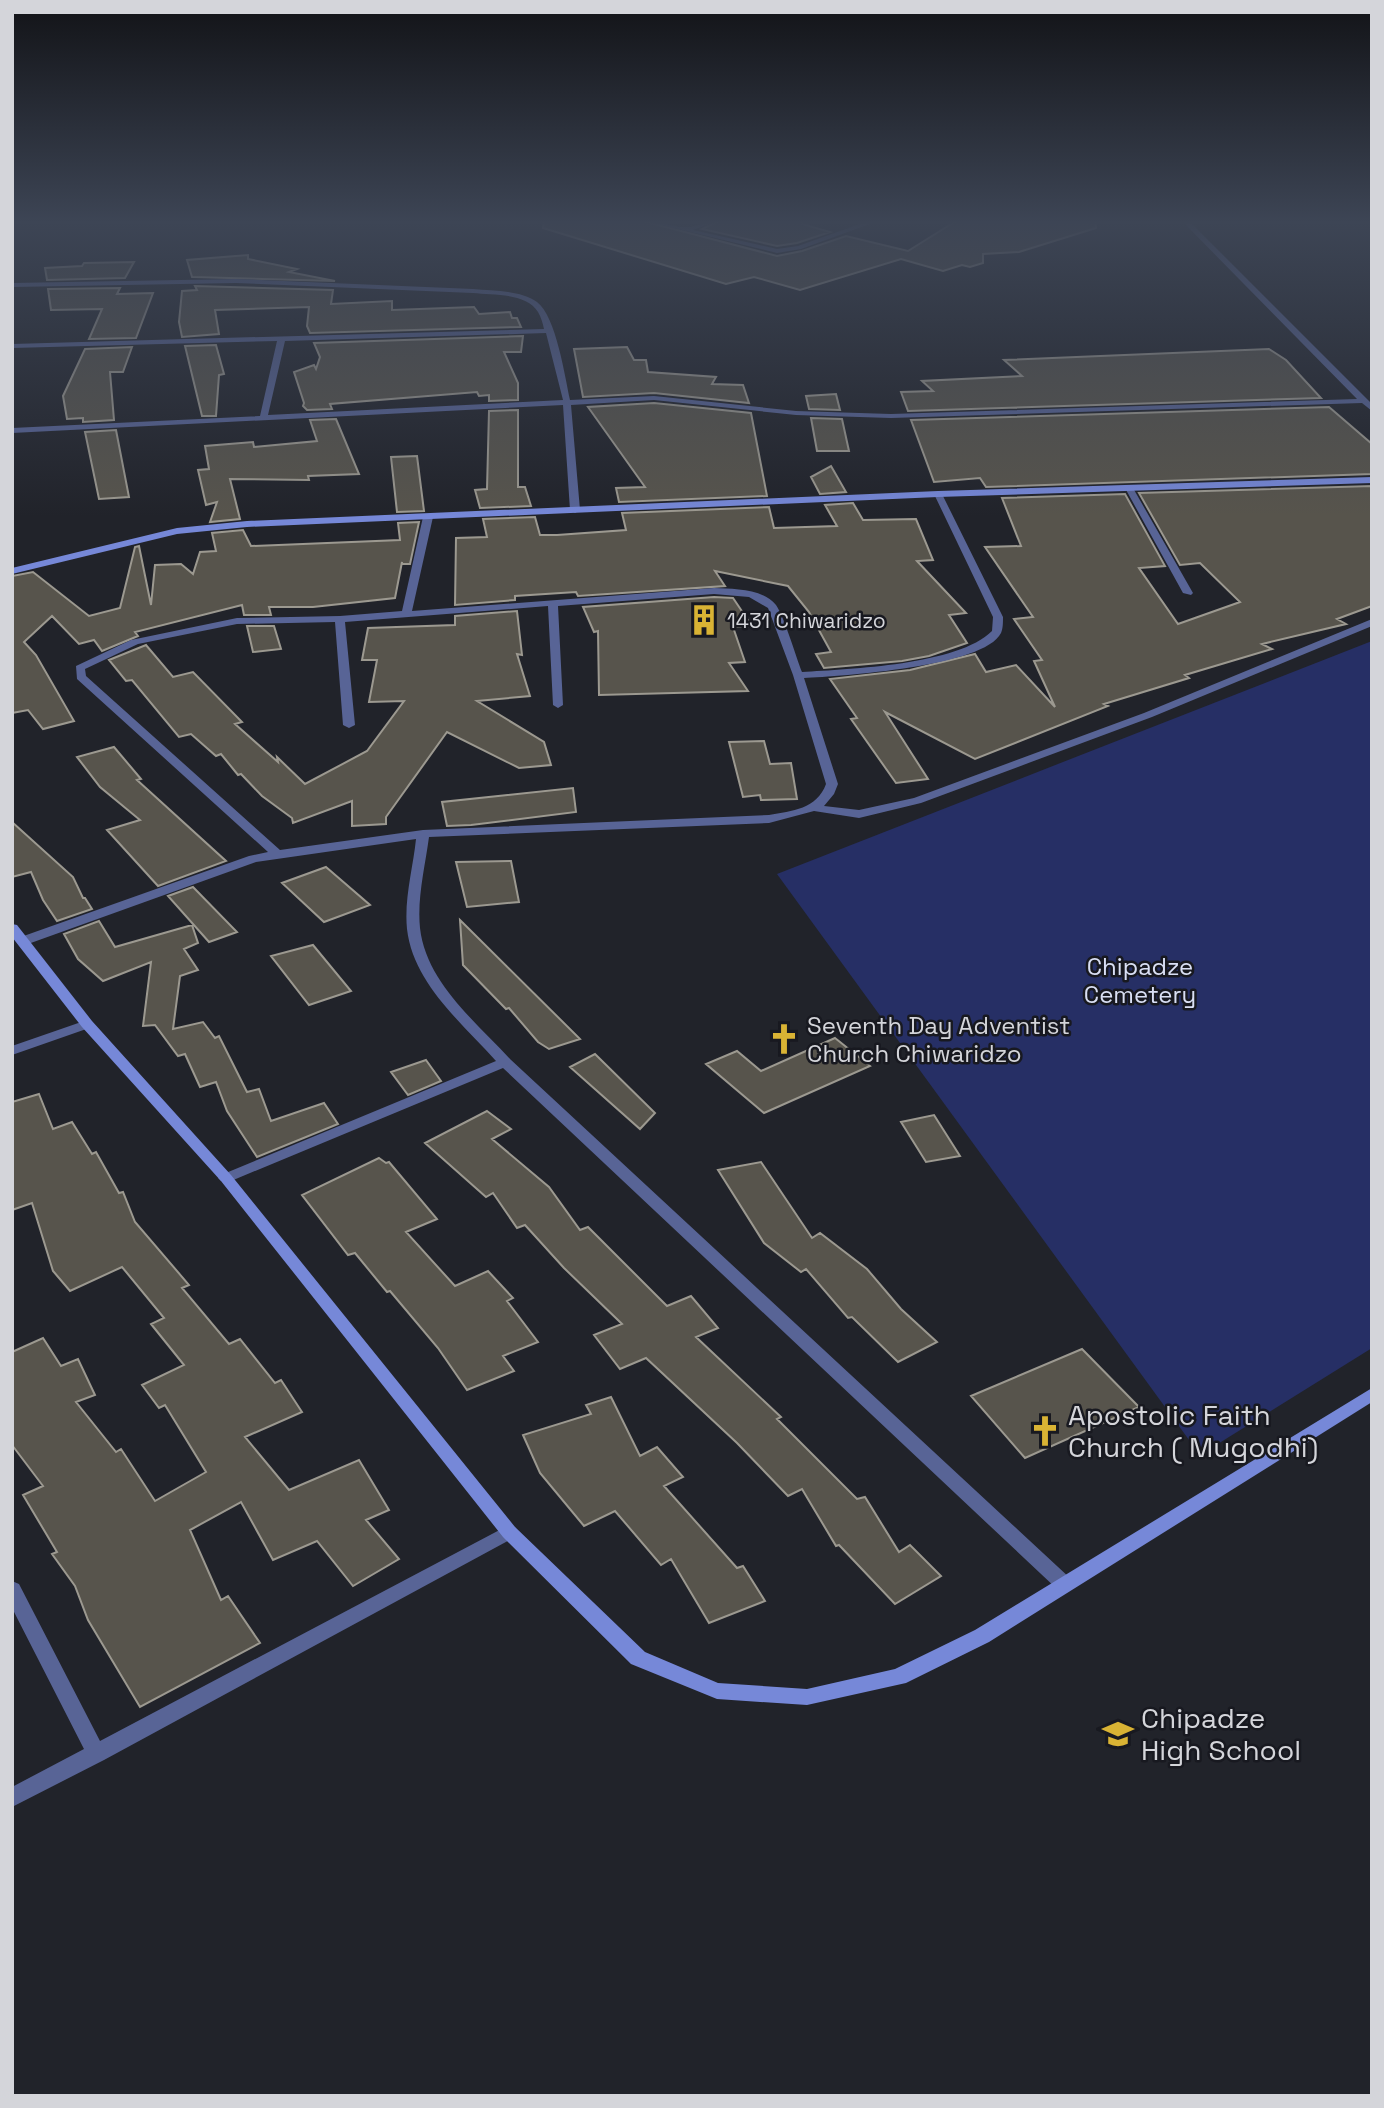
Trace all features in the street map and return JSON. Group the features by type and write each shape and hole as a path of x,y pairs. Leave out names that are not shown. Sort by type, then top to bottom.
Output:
{"street":[{"path":"545,319 567,402 575,510"},
{"path":"1282,319 1372,409"},
{"path":"12,346 549,331"},
{"path":"264,417 282,337"},
{"path":"12,431 654,398 796,413 891,416 1363,401"},
{"path":"12,571 138,539 199,528 938,495 1372,480"},
{"path":"1129,488 1188,593"},
{"path":"798,675 871,671 911,664 960,653 985,644 997,632 998,617 938,495"},
{"path":"407,612 428,517"},
{"path":"277,854 81,677 80,668 135,642 237,621 340,619 714,591 748,592 764,599 772,607 798,675 832,784 829,797 816,808"},
{"path":"553,604 558,705"},
{"path":"340,619 349,725"},
{"path":"1372,622 1148,715 916,801 859,814 816,808 769,819 423,834 277,854 253,859 18,935 87,1024 226,1178 509,1532 638,1658 717,1692 807,1697 899,1677 982,1636 1372,1394"},
{"path":"423,834 413,929 419,957 433,980 505,1062 1064,1584"},
{"path":"12,1051 87,1024"},
{"path":"226,1178 505,1062"},
{"path":"12,1798 509,1532"},
{"path":"12,1589 97,1754"}],"green space":[{"name":"Chipadze Cemetery","path":"1372,641 1372,1348 1200,1455 777,874"}],"building":[{"path":"98,319 143,319 136,338 89,339"},
{"path":"179,319 217,319 219,334 182,337"},
{"path":"308,319 518,319 521,327 310,333"},
{"path":"523,336 521,352 504,352 518,383 518,400 489,401 489,395 479,396 477,392 330,404 332,409 307,410 303,406 294,372 314,365 316,369 320,357 314,343"},
{"path":"216,345 224,374 219,375 216,416 202,416 185,346"},
{"path":"132,347 123,372 110,372 114,420 83,422 83,418 67,419 63,396 85,349"},
{"path":"627,347 634,360 646,360 648,372 716,377 712,384 743,385 749,403 654,393 583,397 574,349"},
{"path":"1269,349 1286,360 1321,398 908,411 901,392 933,391 922,381 1022,376 1004,360"},
{"path":"836,394 840,410 809,409 806,396"},
{"path":"654,403 751,413 767,496 619,502 616,488 645,487 588,407"},
{"path":"1329,407 1372,444 1372,474 986,487 980,478 934,482 911,420"},
{"path":"518,410 518,487 525,487 531,506 480,508 475,490 487,489 489,411"},
{"path":"811,418 842,419 849,451 817,451"},
{"path":"336,419 359,474 308,476 309,480 230,479 240,519 210,522 217,502 206,505 198,470 209,469 205,446 253,442 254,447 317,441 310,420"},
{"path":"116,430 129,497 99,499 85,432"},
{"path":"417,456 424,511 397,512 391,457"},
{"path":"831,466 846,492 820,494 811,477"},
{"path":"1372,486 1372,606 1337,619 1346,624 1262,644 1272,649 1185,675 1189,678 1104,704 1108,706 975,759 885,712 928,779 896,783 851,719 857,718 830,679 910,670 975,654 986,672 1016,665 1055,707 1034,661 1042,660 1014,619 1033,617 985,547 1021,546 1002,498 1125,494 1165,566 1139,568 1178,624 1240,602 1200,563 1180,565 1139,493"},
{"path":"853,503 863,520 916,519 933,560 917,561 966,613 949,615 967,643 929,656 902,661 824,668 816,654 831,652 809,612 788,586 715,571 725,586 578,596 576,592 515,596 515,600 455,605 456,538 487,537 483,519 535,517 540,535 557,535 626,530 622,513 769,507 774,528 837,526 825,505"},
{"path":"419,522 410,564 402,562 395,598 313,607 269,607 271,615 244,615 242,605 135,632 138,636 102,651 94,640 79,644 52,616 24,642 36,655 74,721 43,729 28,710 12,713 12,576 33,572 89,616 120,608 135,547 139,546 151,605 155,565 181,564 193,574 200,552 216,551 212,533 243,530 251,546 400,540 398,523"},
{"path":"714,597 733,598 752,626 733,627 745,662 729,663 748,691 599,695 598,631 594,632 583,607"},
{"path":"517,611 522,655 517,654 530,696 477,701 544,742 551,765 519,768 447,732 386,817 386,824 352,826 352,801 293,823 292,818 262,796 241,774 238,775 221,754 216,756 191,734 179,737 132,680 126,681 109,660 146,645 173,677 193,672 242,722 235,724 278,762 277,757 305,784 367,751 404,701 369,702 377,660 362,660 368,628 455,625 455,616"},
{"path":"247,626 274,626 281,649 253,652"},
{"path":"764,741 770,764 791,763 797,799 761,800 760,795 743,797 729,742"},
{"path":"114,747 141,779 137,780 226,861 158,886 107,830 140,820 100,787 77,757"},
{"path":"573,788 576,812 471,825 447,826 442,802"},
{"path":"12,822 73,877 83,898 92,909 57,921 43,900 31,872 12,877"},
{"path":"511,861 519,902 467,907 456,862"},
{"path":"326,867 370,905 324,922 282,883"},
{"path":"193,887 237,932 209,942 168,896"},
{"path":"460,920 580,1039 549,1049 538,1042 509,1008 506,1009 463,965"},
{"path":"99,921 115,947 192,925 198,943 184,949 198,970 180,976 173,1029 203,1022 215,1038 219,1036 247,1092 259,1089 271,1121 324,1103 338,1124 257,1157 227,1111 216,1082 200,1087 185,1054 178,1056 155,1025 143,1026 151,962 103,981 78,959 64,934"},
{"path":"313,945 351,991 309,1005 271,956"},
{"path":"835,1038 870,1066 764,1113 706,1064 737,1051 761,1071"},
{"path":"595,1054 655,1113 640,1129 570,1067"},
{"path":"426,1060 441,1081 408,1095 391,1072"},
{"path":"39,1094 53,1129 72,1122 92,1154 96,1152 119,1193 123,1192 135,1222 189,1285 182,1288 229,1344 240,1339 275,1383 281,1380 302,1412 245,1437 289,1490 359,1460 389,1510 366,1520 399,1559 353,1586 317,1541 273,1560 241,1502 190,1530 221,1600 228,1596 260,1643 140,1707 88,1620 75,1586 52,1554 57,1552 23,1495 43,1486 12,1445 12,1352 43,1338 61,1366 78,1359 95,1395 76,1402 116,1452 121,1449 155,1501 206,1472 165,1405 159,1408 142,1385 184,1365 151,1324 164,1318 122,1267 70,1291 53,1271 32,1203 12,1210 12,1102"},
{"path":"487,1111 511,1129 492,1139 549,1187 580,1230 588,1227 667,1306 691,1296 718,1328 696,1337 781,1417 777,1419 857,1499 865,1497 899,1552 910,1545 941,1576 895,1604 839,1545 836,1546 802,1489 788,1496 737,1443 646,1358 620,1369 594,1335 622,1324 564,1268 525,1225 517,1228 493,1193 486,1197 425,1143"},
{"path":"934,1115 960,1156 926,1162 901,1122"},
{"path":"379,1158 389,1162 437,1219 406,1232 455,1286 488,1271 513,1298 507,1301 538,1342 503,1356 514,1371 467,1390 438,1348 390,1291 387,1292 355,1253 348,1255 302,1195"},
{"path":"761,1162 812,1238 820,1233 867,1269 901,1309 937,1342 898,1362 852,1317 848,1318 806,1269 801,1272 764,1243 718,1170"},
{"path":"1082,1349 1139,1407 1025,1458 971,1396"},
{"path":"611,1397 640,1456 657,1447 683,1477 664,1486 737,1568 743,1566 765,1601 709,1623 671,1559 661,1565 615,1511 584,1526 540,1473 523,1435 591,1414 586,1405"}],"place":[{"name":"1431 Chiwaridzo","path":"704,620"},
{"name":"Seventh Day Adventist Church Chiwaridzo","path":"784,1039"},
{"name":"Apostolic Faith Church ( Mugodhi)","path":"1045,1431"},
{"name":"Chipadze High School","path":"1118,1734"}]}
